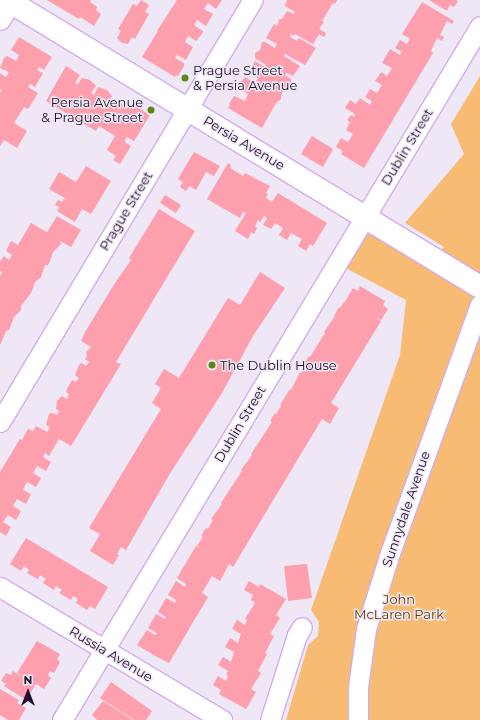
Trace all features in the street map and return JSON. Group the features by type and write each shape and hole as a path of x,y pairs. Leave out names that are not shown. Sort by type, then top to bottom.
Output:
{"street":[{"name":"Prague Street","path":"0,422 252,0"},
{"name":"Persia Avenue","path":"7,5 187,108 480,286"},
{"name":"Dublin Street","path":"62,720 480,26"},
{"name":"Sunnydale Avenue","path":"358,720 358,687 368,622 390,552 480,305"},
{"name":"Russia Avenue","path":"0,588 222,720"},
{"path":"270,720 297,635 302,627"}],"green space":[{"name":"John McLaren Park","path":"480,76 480,720 286,720 308,645 318,636 319,622 311,610 400,355 406,300 342,266 366,222 432,263 444,247 405,223 464,154 451,124"}],"building":[{"path":"47,0 91,0 90,2 97,7 96,10 101,14 94,26"},
{"path":"141,0 149,5 145,12 149,14 135,39 132,37 128,44 122,43 117,38 121,31 118,29 133,4 137,6"},
{"path":"177,0 222,0 216,9 208,3 204,9 213,14 206,26 197,20 194,25 203,31 202,34 196,41 188,36 185,42 193,47 186,60 177,55 175,58 184,63 184,66 178,76 176,75 175,77 142,57"},
{"path":"287,0 337,0 335,4 333,3 319,29 326,33 324,37 319,34 313,44 295,34 294,36 291,34 290,37 297,41 299,38 316,48 305,65 285,54 284,56 300,66 293,76 287,73 285,75 291,79 291,82 289,86 286,87 281,95 281,99 276,103 262,128 228,108 234,96 245,101 248,94 238,88 239,84 245,77 255,83 258,78 249,72 255,61 265,67 266,65 255,58 255,53 260,50 262,42 265,42 275,48 277,44 266,38 274,24 278,26 279,19 282,19 287,11 294,14 295,12 285,6"},
{"path":"429,0 458,1 454,7 450,5 447,11"},
{"path":"422,2 454,21 452,24 447,21 440,35 444,37 442,41 437,38 431,51 433,53 364,168 341,154 343,151 336,147 341,138 348,142 353,134 346,130 350,122 347,120 351,115 354,117 355,114 345,108 350,100 356,104 360,98 370,105 372,101 365,97 370,89 377,93 382,85 375,81 381,72 387,76 392,68 382,63 390,49 400,55 402,52 395,48 400,40 407,44 410,39 402,34"},
{"path":"19,37 52,57 44,70 39,67 37,70 43,73 35,87 30,84 28,87 38,93 28,109 24,107 14,123 27,131 17,148 4,140 0,146 0,93 2,90 0,89 0,73 6,77 9,72 0,68 4,58 7,56 16,61 19,55 11,50"},
{"path":"66,66 80,75 75,83 78,84 82,78 90,80 96,86 91,93 94,95 98,87 107,90 112,96 107,104 111,105 114,100 131,109 133,105 150,115 134,141 127,137 125,140 125,142 131,146 120,164 113,160 116,156 107,150 115,136 99,126 96,131 46,101"},
{"path":"312,136 333,149 323,167 301,154"},
{"path":"194,152 220,166 214,176 206,172 196,190 189,186 186,191 180,187 183,182 178,179"},
{"path":"228,163 231,165 230,168 243,176 245,173 270,186 266,193 268,194 266,198 272,202 278,193 327,223 313,246 310,244 306,251 298,246 302,239 291,233 287,240 279,235 283,228 275,223 271,229 263,225 267,218 264,216 260,222 258,220 255,226 257,228 254,234 251,232 248,239 235,231 246,213 243,212 240,218 207,199"},
{"path":"86,166 111,181 91,214 82,209 75,222 57,211 59,207 55,205 58,200 62,202 64,199 68,200 49,189 59,172 76,182"},
{"path":"165,195 181,205 176,213 160,203"},
{"path":"159,209 195,231 116,362 121,364 71,446 59,439 49,456 45,453 43,457 51,462 46,471 37,466 33,473 41,478 36,487 27,482 23,490 31,494 26,504 17,499 13,506 21,511 16,520 8,515 3,522 11,527 6,536 0,532 0,472 20,439 22,440 28,429 33,431 36,426 47,432 50,427 46,425 49,414 52,413 57,415 59,411 56,409 57,401 62,396 67,399 69,394 66,392 72,380 76,382 79,378 75,375 79,365 81,363 86,366 89,362 85,359 87,356 86,352 91,347 81,341 85,332 131,260 129,258"},
{"path":"57,216 81,230 71,247 60,241 61,244 53,252 48,265 45,265 41,277 35,282 31,293 21,306 21,310 14,317 9,330 6,331 0,345 0,276 2,272 0,271 0,262 4,256 9,260 12,255 6,251 11,241 18,245 31,223 47,232"},
{"path":"260,272 285,288 253,336 222,393 169,475 126,550 121,547 117,554 119,555 113,565 90,551 100,534 89,528 161,409 152,403 161,388 155,384 164,369 179,378 228,298 240,305"},
{"path":"360,286 385,301 383,305 388,309 381,320 376,317 381,321 331,403 339,408 330,424 322,419 233,567 229,564 220,581 212,576 202,593 208,597 169,663 157,657 137,645 147,630 155,635 157,633 148,628 156,614 165,619 166,617 158,612 166,598 175,603 176,600 168,595 176,581 185,587 186,584 177,578 196,546 208,552 197,546 203,537 201,536 206,528 208,529 213,520 211,519 222,504 221,503 242,471 241,470 272,422 270,421 281,406 280,405 290,389 291,390 300,372 301,373 306,365 304,364 325,333 324,332 335,316 339,307 340,308 346,300 353,288 358,291"},
{"path":"26,538 108,587 95,609 90,606 87,610 76,603 78,599 73,596 71,600 59,593 62,590 56,586 54,590 43,583 46,579 40,575 38,579 27,573 29,570 24,566 21,571 10,564"},
{"path":"307,564 312,598 288,601 284,566"},
{"path":"249,581 259,587 260,584 286,599 276,615 280,618 270,634 274,636 258,671 261,673 251,689 256,692 246,709 219,694 221,690 213,685 218,676 226,681 228,676 226,674 228,671 218,665 223,657 231,662 234,652 225,647 230,638 238,643 241,634 232,629 237,620 245,625 247,620 245,619 255,603 251,600 253,595 244,590"},
{"path":"37,641 60,654 57,659 60,662 54,673 50,671 48,675 51,678 44,689 36,684 26,700 4,686 6,684 1,681 6,673 11,675 13,671 23,678 17,673"},
{"path":"111,682 152,711 146,720 134,720 100,698"},
{"path":"0,689 19,700 17,703 26,708 19,720 8,720 0,715"},
{"path":"103,701 133,720 97,720 92,715"}],"place":[{"name":"Prague Street & Persia Avenue","path":"185,78"},
{"name":"Persia Avenue & Prague Street","path":"151,110"},
{"name":"The Dublin House","path":"212,365"}]}
